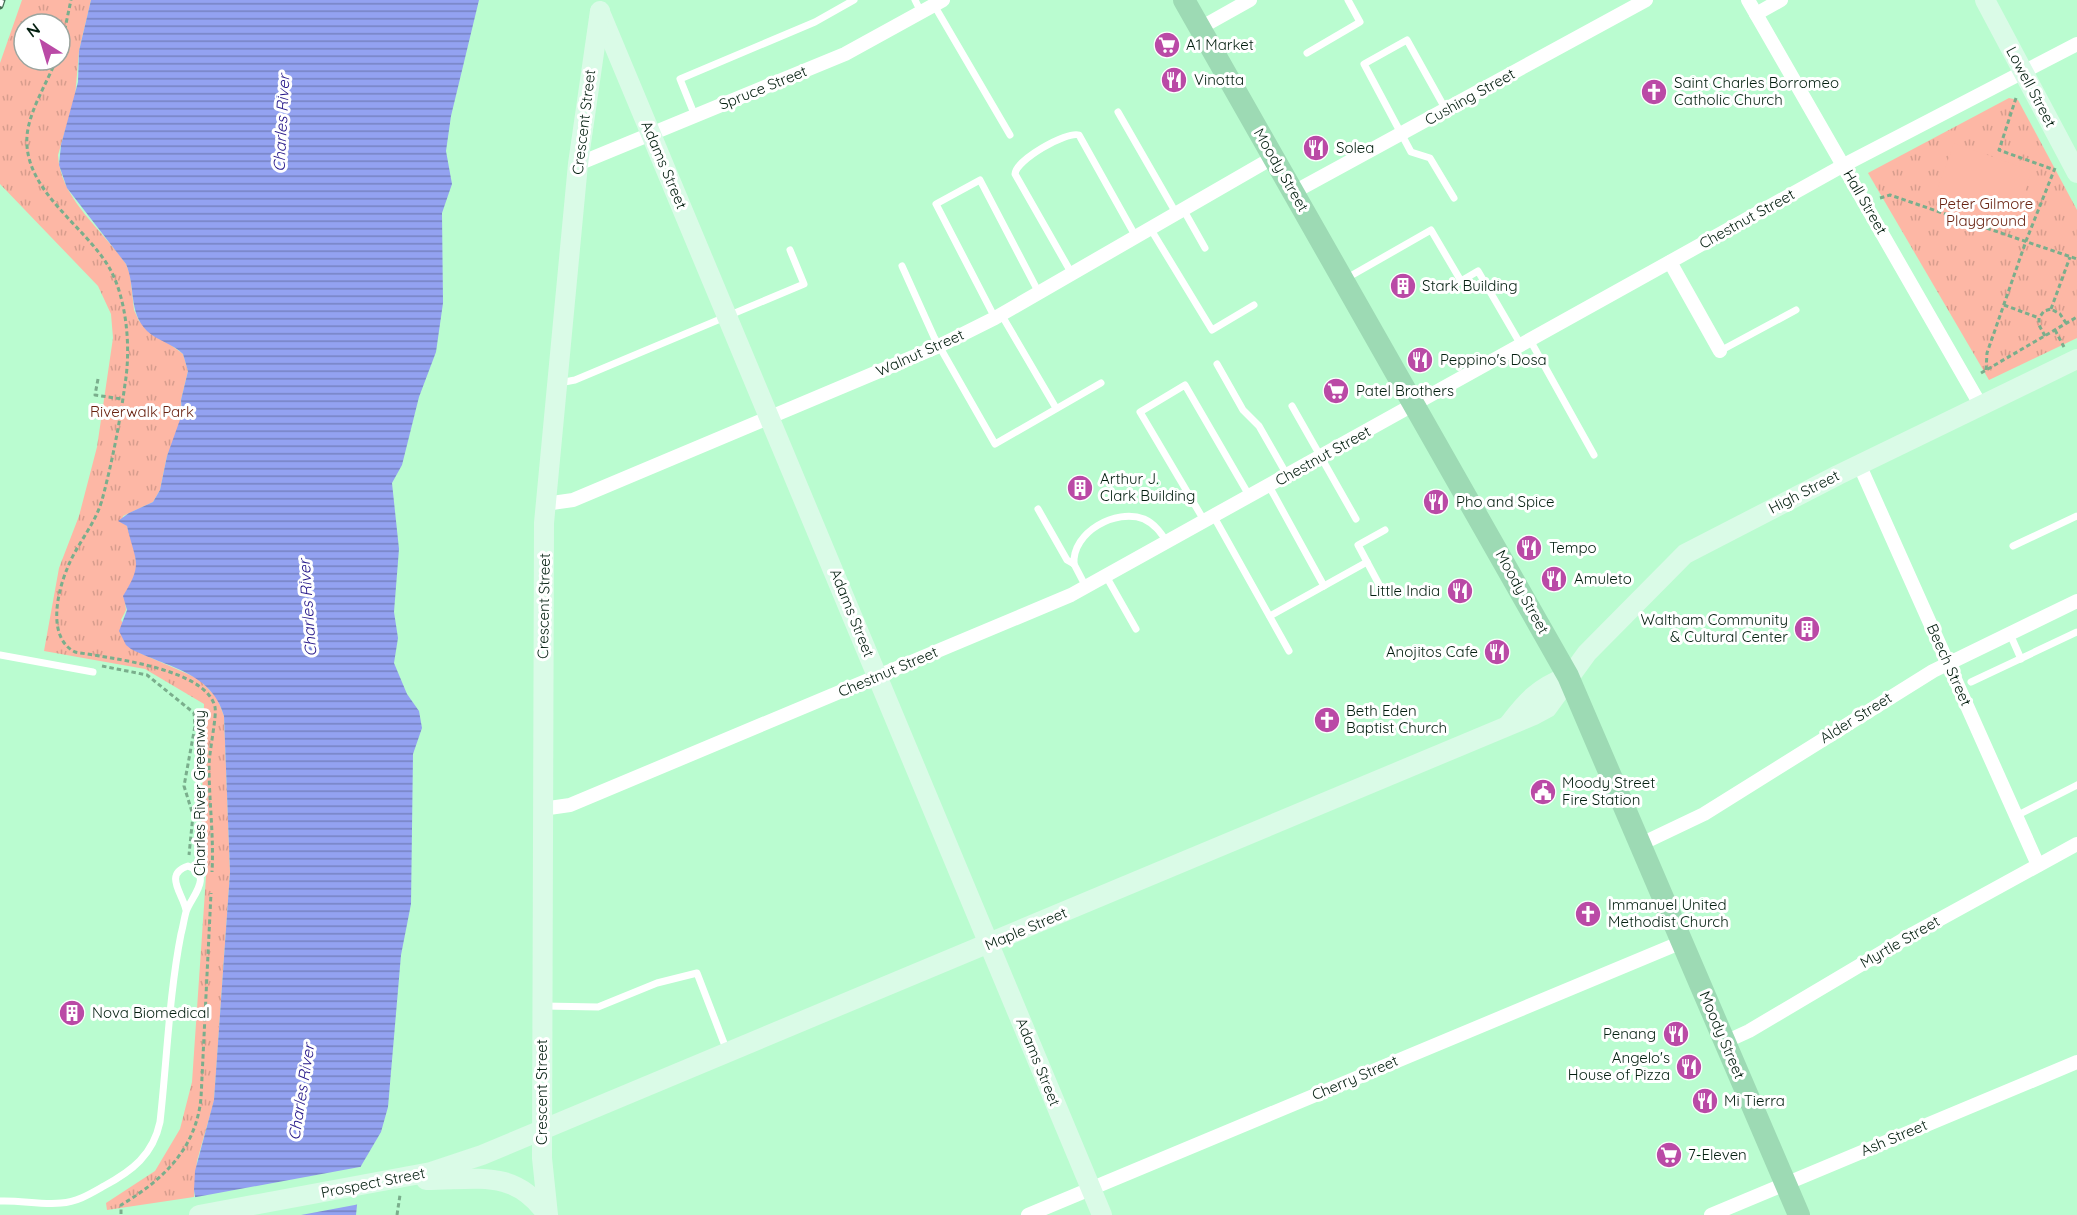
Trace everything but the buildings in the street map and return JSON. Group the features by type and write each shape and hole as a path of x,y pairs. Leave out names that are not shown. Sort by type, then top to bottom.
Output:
{"main road":[{"name":"Moody Street","path":"1184,0 1568,676 1799,1215"}],"street":[{"path":"1200,28 1250,0"},
{"name":"Cushing Street","path":"1294,192 1646,0"},
{"name":"Hall Street","path":"1748,0 1981,406"},
{"path":"1756,14 1781,0"},
{"name":"Lowell Street","path":"1985,0 2023,73 2068,169"},
{"name":"Spruce Street","path":"578,164 845,54 918,6 939,2"},
{"name":"Adams Street","path":"602,6 651,134 1102,1215"},
{"name":"Crescent Street","path":"548,1215 543,1186 542,1132 545,504 578,164 602,6"},
{"name":"Chestnut Street","path":"542,810 570,805 1086,588 1844,165 2077,44"},
{"name":"Walnut Street","path":"545,504 573,500 939,346 1039,293 1274,157"},
{"path":"1670,262 1720,351"},
{"name":"High Street","path":"1568,676 1587,653 1685,554 1859,464 1981,406 2071,355"},
{"name":"Beech Street","path":"1859,464 2038,865"},
{"name":"Alder Street","path":"1641,844 1704,814 1920,678 2077,601"},
{"name":"Maple Street","path":"542,1132 1509,724 1544,685 1568,676"},
{"name":"Myrtle Street","path":"1725,1042 1749,1031 1890,947 2077,844"},
{"name":"Cherry Street","path":"1028,1215 1682,942"},
{"name":"Ash Street","path":"1711,1215 2077,1062"},
{"name":"Prospect Street","path":"199,1215 395,1187 542,1132"},
{"path":"395,1187 508,1182 526,1190 548,1215"}],"lane":[{"path":"695,116 680,79 814,22 854,0"},
{"path":"1306,53 1360,22 1348,0"},
{"path":"939,2 1010,135"},
{"path":"1446,110 1407,40 1364,64 1411,152 1430,158 1454,198"},
{"path":"1118,112 1205,248"},
{"path":"1072,274 1015,174 1021,161 1066,136 1079,135 1136,237"},
{"path":"1039,293 980,180 936,204 998,316 1056,408"},
{"path":"1150,228 1212,330 1254,306"},
{"path":"1344,280 1431,230 1461,281 1478,271 1526,343 1594,455"},
{"path":"557,383 575,380 804,284 790,250"},
{"path":"902,266 939,346 995,444 1101,383"},
{"path":"1720,351 1796,310"},
{"path":"1216,364 1243,410 1259,426 1288,476"},
{"path":"1250,497 1185,385 1140,412 1270,616 1289,651"},
{"path":"1292,406 1356,519"},
{"path":"1269,486 1324,586"},
{"path":"1038,509 1067,560 1074,564 1086,588"},
{"path":"1074,564 1077,547 1084,537 1100,524 1118,517 1132,516 1145,520 1156,527 1167,542"},
{"path":"2013,546 2077,516"},
{"path":"1382,590 1358,545 1385,530"},
{"path":"1270,616 1367,562"},
{"path":"1106,576 1136,629"},
{"path":"1971,682 2077,632"},
{"path":"2010,634 2021,659"},
{"path":"0,655 93,672"},
{"path":"2016,816 2077,785"},
{"path":"0,1201 56,1203 77,1200 127,1173 153,1146 160,1122 179,949 186,910 198,894 200,885 196,872 188,866 178,871 175,884 186,910"},
{"path":"542,1006 598,1006 657,983 697,974 728,1054"}],"path":[{"name":"Charles River Greenway","path":"52,72 28,128 28,151 36,173 47,192 88,239 114,278 129,351 123,399 102,501 64,575 57,617 58,631 71,649 164,670 201,688 212,700 215,714 209,755 212,873"},
{"path":"2018,93 1999,150 2052,169 2068,169"},
{"path":"1986,370 1987,353 2052,169"},
{"path":"1880,198 1890,195 2077,259"},
{"path":"2039,318 2051,309 2070,257"},
{"path":"2004,305 2039,318"},
{"path":"2051,309 2060,314 2066,324"},
{"path":"1982,374 2077,317"},
{"path":"2039,318 2039,325 2045,336"},
{"path":"2055,330 2071,355"},
{"path":"98,379 95,395 123,399"},
{"path":"93,672 102,665 140,672 194,713 195,726 184,786 194,820 188,866"},
{"name":"Charles River Greenway","path":"121,1214 121,1205 153,1183 179,1159 190,1143 197,1122 201,1098 212,885"},
{"path":"395,1187 397,1215"}],"green space":[{"name":"Riverwalk Park","path":"22,0 91,0 79,51 75,97 58,155 61,171 74,200 126,264 130,274 134,310 139,321 183,354 188,371 181,400 181,423 167,456 160,490 153,502 123,516 122,522 127,526 135,551 137,572 125,601 126,610 121,620 140,653 199,679 217,698 224,716 230,872 214,1101 197,1161 194,1197 107,1210 106,1203 155,1171 180,1129 192,1082 207,862 201,853 204,704 145,669 44,651 59,568 79,516 97,447 113,338 111,314 98,286 0,184 0,63 12,29 12,72 72,72 72,12 18,12"},
{"name":"Peter Gilmore Playground","path":"2009,98 2018,100 2077,210 2077,338 1989,380 1868,173"},
{"path":"1954,143 2032,171 2013,221 1936,193"}],"water":[{"name":"Charles River","path":"91,0 479,0 451,116 446,151 452,184 442,213 443,303 436,352 419,397 402,465 392,483 399,549 394,612 398,638 394,663 407,694 419,711 422,728 413,754 411,904 401,955 388,1107 381,1132 361,1166 356,1215 198,1215 194,1190 195,1171 214,1100 230,872 224,716 218,701 199,680 131,649 126,645 119,631 127,610 123,596 134,576 136,562 127,526 118,521 153,502 160,490 167,456 182,414 181,400 188,371 183,354 151,334 141,324 135,308 126,264 67,188 59,165 61,145 78,82 79,51"}],"pier":[{"path":"365,1166 360,1204 301,1215 195,1215 191,1198"}],"railway":[{"path":"0,6 2,0"}],"place":[{"name":"A1 Market","path":"1167,45"},
{"name":"Vinotta","path":"1174,80"},
{"name":"Saint Charles Borromeo Catholic Church","path":"1654,92"},
{"name":"Solea","path":"1316,148"},
{"name":"Stark Building","path":"1403,286"},
{"name":"Peppino's Dosa","path":"1420,360"},
{"name":"Patel Brothers","path":"1336,391"},
{"name":"Arthur J. Clark Building","path":"1080,488"},
{"name":"Pho and Spice","path":"1436,502"},
{"name":"Tempo","path":"1529,548"},
{"name":"Amuleto","path":"1554,579"},
{"name":"Little India","path":"1460,591"},
{"name":"Waltham Community & Cultural Center","path":"1807,629"},
{"name":"Anojitos Cafe","path":"1497,652"},
{"name":"Beth Eden Baptist Church","path":"1327,720"},
{"name":"Moody Street Fire Station","path":"1543,792"},
{"name":"Immanuel United Methodist Church","path":"1588,914"},
{"name":"Nova Biomedical","path":"72,1013"},
{"name":"Penang","path":"1676,1034"},
{"name":"Angelo's House of Pizza","path":"1689,1067"},
{"name":"Mi Tierra","path":"1705,1101"},
{"name":"7-Eleven","path":"1669,1155"}]}
